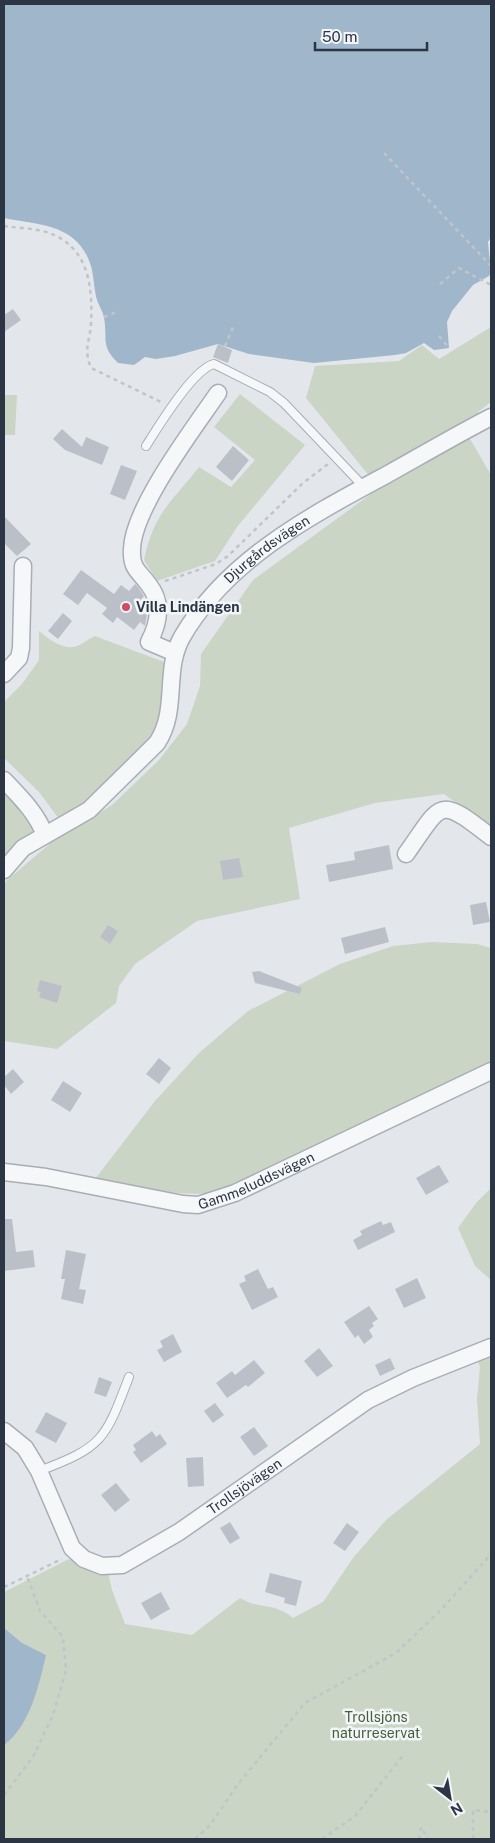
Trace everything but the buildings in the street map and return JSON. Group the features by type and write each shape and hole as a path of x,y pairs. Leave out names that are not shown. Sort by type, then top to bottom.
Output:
{"street":[{"path":"175,653 149,642 158,625 159,616 150,586 133,566 132,547 137,528 150,499 172,460 218,393"},
{"name":"Djurgårdsvägen","path":"4,870 23,848 89,810 157,743 165,731 170,713 171,669 175,653 195,618 217,592 259,552 280,536 364,487 491,417"},
{"path":"4,674 19,658 21,648 23,566"},
{"path":"4,780 30,807 39,820 45,835"},
{"path":"406,854 435,813 442,809 452,809 491,837"},
{"name":"Gammeluddsvägen","path":"4,1172 46,1177 169,1202 198,1205 235,1192 491,1071"},
{"name":"Trollsjövägen","path":"4,1431 25,1448 39,1471 64,1532 76,1552 84,1560 102,1566 122,1565 186,1527 368,1400 413,1378 491,1347"}],"lane":[{"path":"146,446 170,406 202,372 214,364 270,392 284,403 364,487"},
{"path":"39,1471 90,1449 106,1433 113,1421 130,1377"}],"path":[{"path":"384,153 491,266"},
{"path":"4,226 44,232 58,237 77,252 89,276 91,325 86,354 91,368 170,406"},
{"path":"440,284 459,268 491,284"},
{"path":"104,317 119,312"},
{"path":"225,346 234,325"},
{"path":"439,336 449,348"},
{"path":"150,586 222,560 313,474 332,461 339,460"},
{"path":"4,1586 76,1552"},
{"path":"196,1839 210,1825 238,1784 305,1703 396,1653 442,1609 491,1554"},
{"path":"4,1795 33,1757 53,1716 66,1670 63,1637 40,1611 27,1576"},
{"path":"322,1839 355,1816 405,1753"},
{"path":"473,1839 473,1810 491,1812"},
{"path":"419,1839 420,1827 428,1839"}],"green space":[{"path":"491,327 491,402 479,411 469,437 491,475 491,828 444,794 375,803 289,828 300,899 197,921 135,964 119,986 116,1003 57,1049 4,1041 4,885 6,881 53,841 112,805 159,760 187,724 200,686 201,654 253,580 379,488 306,398 315,366 399,361 422,345 439,359"},
{"path":"240,394 305,445 237,527 215,561 157,581 144,560 158,519 172,500 199,467 231,487 255,460 214,427"},
{"path":"4,395 17,395 15,435 4,435"},
{"path":"39,631 62,646 77,646 95,636 164,662 165,695 155,735 86,805 59,819 39,792 4,758 4,702 22,684 39,660"},
{"path":"4,788 32,816 39,834 4,861"},
{"path":"432,942 477,944 491,948 491,1062 230,1190 196,1194 179,1193 95,1179 155,1101 199,1053 248,1011 340,964 393,946"},
{"path":"491,1188 491,1280 475,1266 458,1228 476,1203"},
{"name":"Trollsjöns naturreservat","path":"491,1357 491,1839 4,1839 4,1592 69,1559 108,1572 112,1590 125,1624 192,1635 240,1598 247,1602 280,1610 293,1618 323,1602 353,1558 386,1520 480,1444 477,1399 480,1367 478,1362"}],"water":[{"path":"4,4 491,4 491,237 488,242 491,272 489,276 473,285 452,311 447,322 449,348 434,350 424,343 406,353 395,355 314,363 249,354 218,344 175,356 156,359 145,357 134,365 118,363 112,357 107,347 103,313 96,296 91,266 85,252 67,234 56,229 4,218"},
{"path":"4,1628 22,1643 46,1655 27,1716 21,1727 4,1745"}],"place":[{"name":"Villa Lindängen","path":"126,607"}]}
